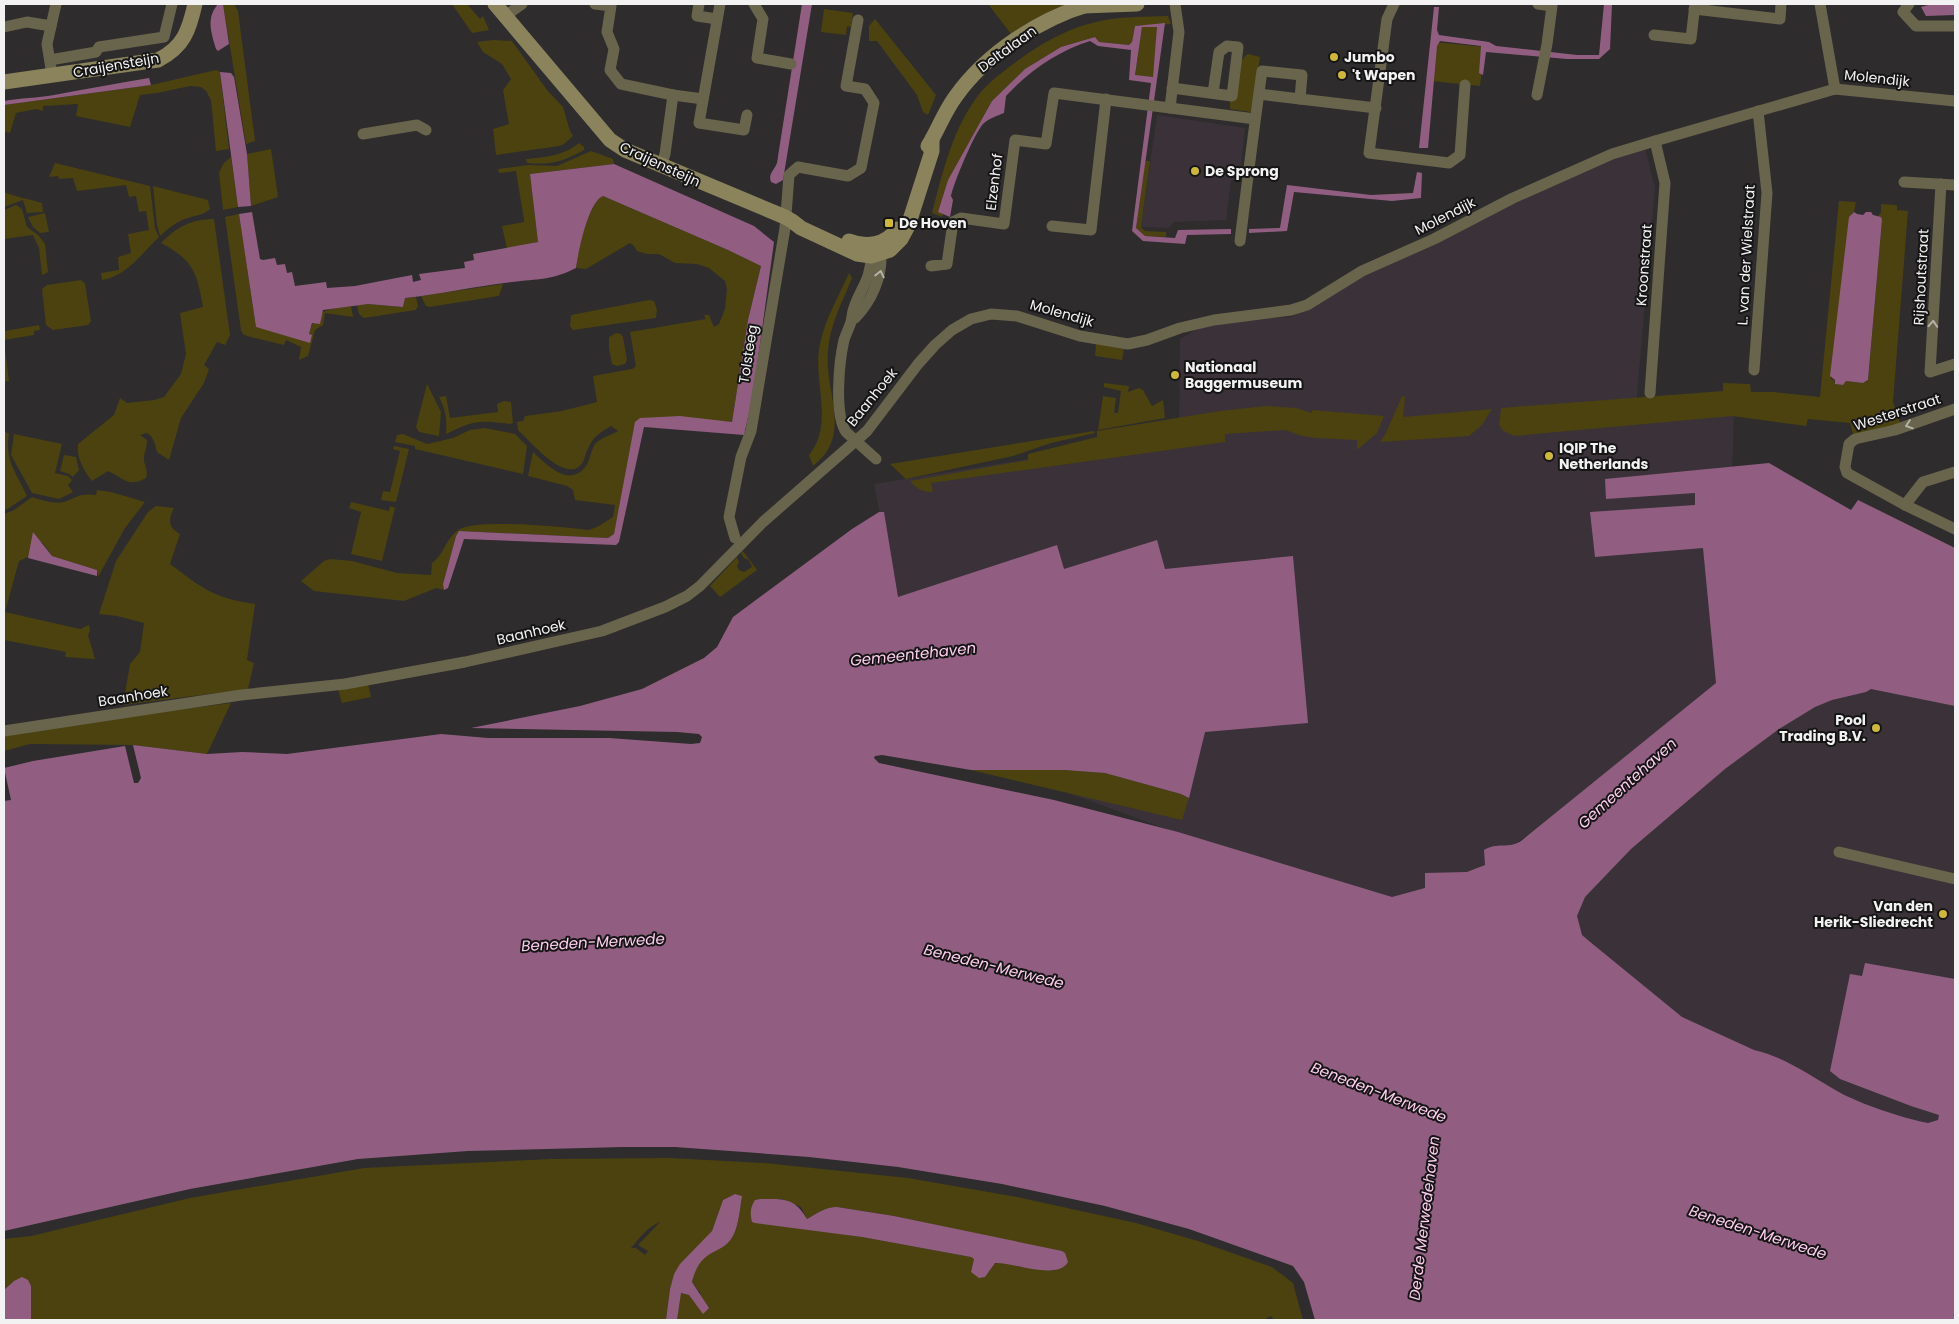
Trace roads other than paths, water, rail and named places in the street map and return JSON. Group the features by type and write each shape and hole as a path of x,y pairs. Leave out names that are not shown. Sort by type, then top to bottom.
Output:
{"street":[{"path":"52,75 47,44 56,4"},
{"path":"50,60 96,52 99,47 164,37 172,4"},
{"name":"Craijensteijn","path":"4,82 158,60 170,54 186,35 195,4"},
{"name":"Craijensteijn","path":"495,4 610,140 624,150 789,219 802,220 875,252"},
{"path":"506,16 522,4"},
{"path":"595,4 611,6 607,32 614,49 610,70 622,84 673,95 703,99"},
{"path":"699,4 693,18 717,19"},
{"path":"720,4 699,122 744,130 747,115"},
{"path":"754,4 763,19 757,58 791,64"},
{"name":"Deltalaan","path":"875,252 896,229 927,148 945,112 975,72 1005,48 1051,18 1087,5 1136,4"},
{"path":"1170,108 1179,32 1175,4"},
{"path":"1394,4 1387,19 1369,153 1449,163 1460,155 1465,85"},
{"path":"1536,96 1544,60 1552,6 1538,4"},
{"path":"1654,35 1691,39 1694,6 1780,19 1781,4"},
{"path":"1820,4 1835,89"},
{"path":"1909,4 1903,12 1916,26 1955,26"},
{"name":"Tolsteeg","path":"734,538 729,518 741,457 751,431 785,228 789,219 789,175 798,167 848,176 861,168 874,103 865,89 846,86 858,20"},
{"path":"4,27 27,22 51,26"},
{"path":"1240,241 1262,71 1302,75 1300,99"},
{"path":"1172,88 1213,93"},
{"name":"Molendijk","path":"952,330 971,319 991,314 1017,316 1080,336 1128,344 1214,320 1264,315 1300,308 1362,271 1434,240 1513,198 1612,154 1835,89 1955,101"},
{"name":"Elzenhof","path":"931,266 947,264 953,222 961,218 1004,224 1015,140 1046,144 1054,93 1255,119"},
{"path":"1258,94 1376,108"},
{"path":"661,166 665,154 673,95"},
{"path":"1052,226 1091,230 1106,99"},
{"name":"L. van der Wielstraat","path":"1754,370 1767,193 1758,111"},
{"path":"363,134 417,126 426,130"},
{"name":"Kroonstraat","path":"1650,393 1666,183 1655,141"},
{"path":"1904,182 1955,185"},
{"name":"Rijshoutstraat","path":"1941,184 1930,372 1955,364"},
{"path":"875,252 870,274 853,310 852,321 844,340 839,402 843,427 876,459"},
{"name":"Baanhoek","path":"4,730 241,695 345,684 465,662 602,631 665,607 700,586 763,522 867,431 918,364 952,330"},
{"name":"Westerstraat","path":"1905,505 1847,473 1845,467 1849,444 1855,440 1895,430 1955,409"},
{"path":"1955,472 1923,482 1905,505 1955,529"},
{"path":"1838,852 1955,879"}],"water":[{"path":"218,4 223,4 229,44 218,51 211,31 211,20 214,9"},
{"path":"802,4 812,4 783,180 776,184 771,182 770,176 777,161"},
{"path":"1604,4 1612,4 1610,49 1599,59 1567,59 1486,52 1483,75 1479,73 1481,46 1440,41 1437,46 1428,148 1419,148 1434,7 1439,7 1437,30 1439,35 1489,42 1496,46 1577,55 1599,55"},
{"path":"1928,5 1955,5 1955,15 1926,16 1921,7"},
{"path":"1165,23 1136,228 1145,236 1175,238 1178,230 1231,229 1231,234 1187,235 1185,244 1143,241 1132,231 1151,83 1129,80 1131,50 1098,46 1090,41 1055,56 1024,78 1006,96 1004,113 983,124 970,147 951,196 953,200 950,217 938,212 948,180 992,101 1025,69 1061,47 1095,37 1099,42 1129,45 1132,42 1135,26","holes":["1142,27 1157,27 1153,77 1135,75"]},
{"path":"220,72 231,73 234,77 247,154 251,206 238,207"},
{"path":"149,78 151,85 4,105 4,101 48,96"},
{"path":"614,164 754,226 774,242 753,395 744,435 644,427 619,542 616,545 464,539 448,588 444,590 443,584 459,531 608,538 614,534 635,422 640,418 680,416 732,422 748,320 761,266 603,196 598,200 588,217 581,240 576,268 560,275 545,278 405,298 403,307 368,304 323,310 320,324 312,323 309,334 312,335 310,343 256,327 239,214 252,212 260,259 275,258 277,265 285,264 287,273 292,272 295,286 326,282 327,288 355,286 412,275 413,282 421,280 419,274 465,268 464,262 474,260 473,254 538,242 530,174"},
{"path":"1417,172 1422,173 1421,198 1392,201 1294,192 1287,231 1249,233 1249,229 1280,228 1287,185 1371,195 1413,193"},
{"path":"1854,212 1863,215 1866,212 1871,212 1873,215 1881,217 1882,220 1868,380 1863,383 1846,381 1843,385 1835,384 1835,380 1830,376 1849,217"},
{"path":"1769,463 1851,510 1858,500 1955,548 1955,706 1871,689 1815,707 1779,729 1725,769 1631,849 1585,897 1577,916 1582,935 1682,1017 1754,1050 1787,1062 1857,1101 1928,1123 1938,1120 1939,1115 1840,1079 1830,1071 1850,974 1862,976 1865,963 1955,979 1955,1320 1315,1320 1304,1282 1293,1266 1189,1229 1105,1206 1002,1184 898,1167 809,1157 675,1147 468,1151 358,1159 190,1189 4,1231 4,801 11,800 4,768 33,761 125,746 134,783 138,783 141,778 133,745 207,754 242,752 287,754 441,734 488,738 609,738 700,743 702,737 699,734 677,732 471,728 580,706 642,689 704,658 717,647 733,617 852,529 879,512 884,512 898,597 1057,545 1064,569 1157,540 1165,569 1293,556 1308,723 1205,732 1189,798 1181,794 1105,773 1065,770 971,770 882,755 875,756 874,758 879,763 1054,800 1178,832 1392,897 1425,888 1425,873 1467,872 1485,865 1484,850 1493,846 1512,845 1521,841 1716,683 1703,548 1595,557 1590,512 1695,505 1695,493 1606,499 1605,479"},
{"path":"33,532 52,556 97,570 97,576 28,558"},
{"path":"735,1194 742,1196 734,1234 724,1246 701,1262 692,1282 709,1308 703,1314 689,1295 681,1293 677,1320 666,1320 674,1274 680,1264 712,1231 723,1200"},
{"path":"776,1199 793,1203 807,1219 825,1209 833,1207 894,1216 1062,1251 1065,1253 1068,1262 1054,1270 995,1263 985,1277 979,1278 971,1272 974,1259 971,1257 862,1237 752,1222 752,1206 755,1200"},
{"path":"22,1277 28,1280 31,1286 31,1320 5,1320 4,1290"}],"place":[{"name":"Jumbo","path":"1334,57"},
{"name":"'t Wapen","path":"1342,75"},
{"name":"De Sprong","path":"1195,171"},
{"name":"De Hoven","path":"889,223"},
{"name":"Nationaal Baggermuseum","path":"1175,375"},
{"name":"IQIP The Netherlands","path":"1549,456"},
{"name":"Pool Trading B.V.","path":"1876,728"},
{"name":"Van den Herik-Sliedrecht","path":"1943,914"}],"water label":[{"name":"Gemeentehaven","path":"913,654"},
{"name":"Gemeentehaven","path":"1627,783"},
{"name":"Beneden-Merwede","path":"593,942"},
{"name":"Beneden-Merwede","path":"994,966"},
{"name":"Beneden-Merwede","path":"1379,1092"},
{"name":"Derde Merwedehaven","path":"1424,1218"},
{"name":"Beneden-Merwede","path":"1758,1232"}]}
